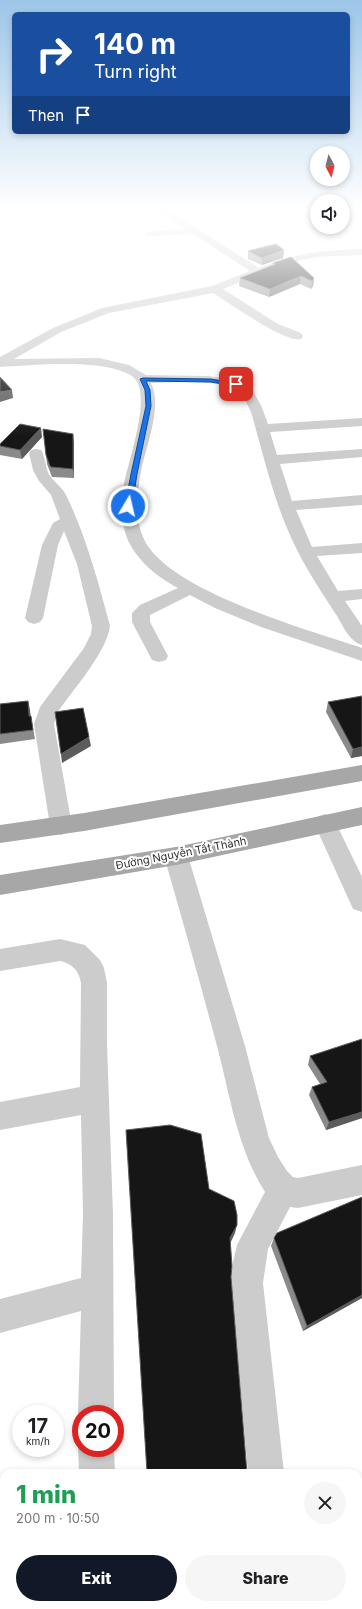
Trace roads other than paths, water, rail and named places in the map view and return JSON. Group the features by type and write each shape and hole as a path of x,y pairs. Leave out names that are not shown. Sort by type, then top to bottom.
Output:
{"main road":[{"path":"0,834 61,826 362,773"},
{"name":"Đường Nguyễn Tất Thành","path":"0,885 176,856 362,816"}],"street":[{"path":"0,362 57,330 106,310 215,289 223,286"},
{"path":"215,289 274,326 297,336"},
{"path":"164,299 177,309"},
{"path":"0,362 101,362 125,369 143,379 211,380 236,384 245,390 254,405 299,538 323,582 362,639"},
{"path":"143,379 147,390 149,406 128,506 129,520 137,544 151,562 160,570 190,589 217,603 246,615 362,655"},
{"path":"262,428 362,422"},
{"path":"36,453 42,474 58,494 69,521 85,564 101,626 100,634 92,650 47,712 44,724 61,826"},
{"path":"272,460 362,453"},
{"path":"287,506 362,500"},
{"path":"34,618 50,545 59,526 69,521"},
{"path":"307,552 362,548"},
{"path":"159,656 141,622 141,613 146,609 190,589"},
{"path":"333,597 362,594"},
{"path":"325,823 362,902"},
{"path":"176,856 232,1046 255,1139 267,1168 276,1182 286,1191 298,1193 362,1180"},
{"path":"0,960 60,950 76,953 91,968 94,983 98,1215 96,1405"},
{"path":"0,1116 95,1098"},
{"path":"266,1469 257,1371 248,1300 248,1262 253,1245 283,1188"},
{"path":"0,1316 97,1290"},
{"path":"96,1457 97,1469"}]}
